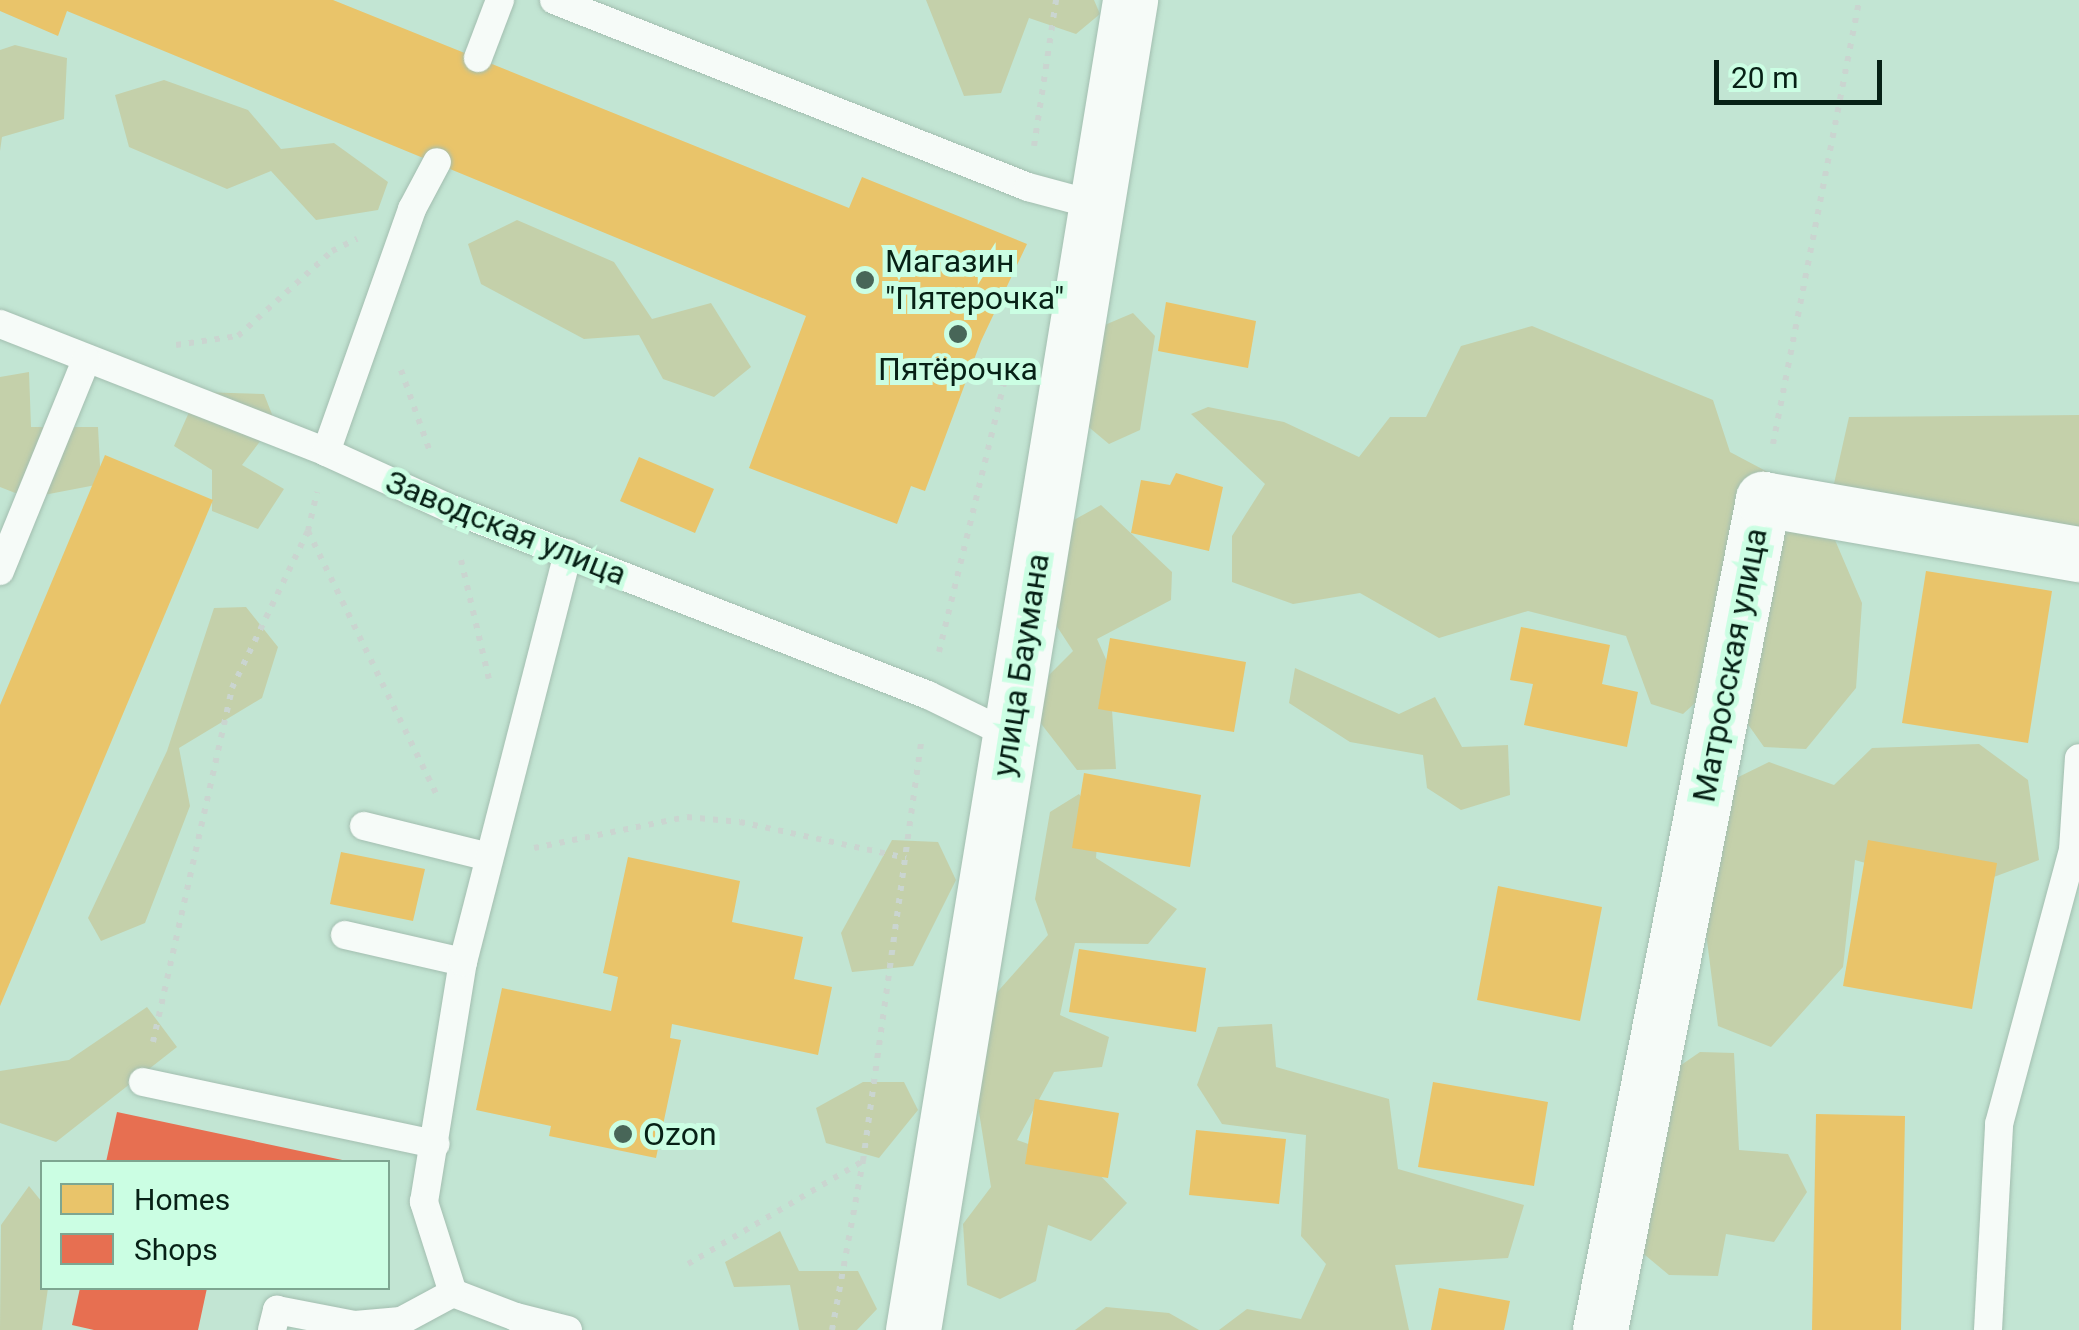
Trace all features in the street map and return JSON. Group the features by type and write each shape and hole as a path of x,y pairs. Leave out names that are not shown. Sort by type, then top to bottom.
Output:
{"street":[{"name":"улица Баумана","path":"913,1330 1130,0"},
{"path":"1763,499 2079,554"},
{"name":"Матросская улица","path":"1600,1330 1763,499"}],"lane":[{"path":"478,58 500,0"},
{"path":"554,0 1028,187 1095,205"},
{"path":"326,452 412,209 437,162"},
{"name":"Заводская улица","path":"0,324 326,452 449,508 928,696 1010,735"},
{"path":"0,571 86,360"},
{"path":"568,553 463,962 424,1202 453,1293 515,1324 568,1330"},
{"path":"1988,1330 1999,1124 2072,850 2079,758"},
{"path":"364,826 489,857"},
{"path":"345,935 463,962"},
{"path":"144,1082 435,1144"},
{"path":"272,1330 276,1310 354,1326 401,1321 453,1293"}],"path":[{"name":"Матросская улица","path":"1763,499 1859,0"},
{"path":"86,360 238,336 332,250 412,209"},
{"path":"144,1082 232,688 308,531 326,452"},
{"path":"308,531 444,810 489,857 687,817 740,822 906,858"},
{"path":"688,1264 863,1161"}],"green space":[{"path":"926,0 1094,0 1100,14 1076,34 1029,18 1001,93 964,96"},
{"path":"15,45 67,58 64,119 2,137 0,151 0,50"},
{"path":"164,80 248,110 281,149 334,143 388,182 378,210 316,220 271,171 227,189 129,147 115,95"},
{"path":"517,220 614,262 652,319 711,303 751,367 714,397 663,379 639,335 584,339 481,284 468,244"},
{"path":"1133,313 1155,336 1140,430 1109,444 1085,424 1100,327"},
{"path":"1532,326 1713,400 1730,452 1817,498 1862,603 1856,688 1806,749 1764,747 1718,682 1683,714 1651,704 1626,636 1528,611 1439,638 1360,593 1293,604 1232,582 1232,536 1265,484 1191,414 1208,407 1284,422 1359,457 1390,417 1426,417 1461,346"},
{"path":"29,372 31,427 98,427 101,484 28,498 0,487 0,377"},
{"path":"198,392 264,394 275,422 242,465 284,489 258,529 212,511 212,470 174,446"},
{"path":"2079,415 2079,532 1833,488 1849,417"},
{"path":"1101,505 1172,572 1171,600 1097,639 1109,666 1116,769 1077,770 1039,721 1049,675 1073,651 1054,622 1072,521"},
{"path":"246,607 278,647 262,698 179,748 190,806 145,923 101,941 88,918 167,751 214,608"},
{"path":"1295,668 1399,714 1435,697 1462,747 1508,745 1510,795 1461,810 1427,788 1423,755 1350,742 1289,703"},
{"path":"1979,744 2028,780 2039,860 1959,890 1855,860 1843,967 1771,1047 1718,1026 1699,879 1718,787 1769,762 1834,785 1872,748"},
{"path":"1079,794 1099,820 1096,858 1177,909 1148,944 1075,943 1060,1015 1109,1037 1102,1067 1054,1072 1017,1140 1091,1166 1127,1203 1091,1241 1048,1225 1036,1281 1000,1299 967,1285 963,1224 991,1187 974,1081 984,1007 1048,935 1035,899 1050,812"},
{"path":"892,840 938,842 956,880 913,966 852,972 841,933"},
{"path":"147,1007 177,1047 56,1142 0,1123 0,1071 69,1060"},
{"path":"1272,1024 1276,1067 1389,1099 1398,1169 1524,1205 1508,1258 1395,1265 1409,1330 1219,1330 1247,1309 1301,1319 1326,1264 1301,1236 1306,1135 1222,1124 1197,1085 1218,1027"},
{"path":"1700,1052 1734,1053 1739,1150 1788,1154 1807,1192 1774,1242 1726,1234 1718,1276 1669,1275 1627,1240 1658,1081"},
{"path":"863,1082 904,1082 918,1110 879,1158 826,1143 816,1108"},
{"path":"29,1186 40,1200 40,1290 48,1290 42,1330 0,1330 1,1225"},
{"path":"780,1231 799,1271 858,1271 877,1309 857,1330 799,1330 790,1285 734,1287 725,1262"},
{"path":"1106,1307 1169,1313 1199,1330 1075,1330"}],"building: Homes":[{"name":"Магазин \"Пятерочка\"","path":"0,0 333,0 849,208 862,177 1027,244 981,341 925,491 911,486 897,524 749,468 806,316 67,11 58,36 0,11"},
{"path":"1166,302 1256,321 1248,368 1158,351"},
{"path":"105,455 213,500 0,1006 0,705"},
{"path":"639,457 714,489 695,533 620,501"},
{"path":"1176,473 1223,487 1209,551 1131,533 1141,480 1170,485"},
{"path":"1926,571 2052,591 2028,743 1902,723"},
{"path":"1521,627 1610,645 1602,684 1638,692 1627,747 1524,725 1533,684 1510,680"},
{"path":"1110,638 1246,662 1234,732 1098,709"},
{"path":"1084,773 1201,795 1190,867 1072,848"},
{"path":"1868,840 1997,863 1972,1009 1843,986"},
{"path":"341,852 425,869 413,921 330,904"},
{"path":"628,857 740,881 732,922 803,937 794,979 832,987 818,1055 672,1024 670,1038 681,1040 656,1158 549,1136 551,1126 476,1110 502,988 611,1011 618,977 603,973"},
{"path":"1498,886 1602,907 1580,1021 1477,1000"},
{"path":"1079,949 1206,968 1196,1032 1069,1012"},
{"path":"1433,1082 1548,1102 1534,1186 1418,1167"},
{"path":"1035,1099 1119,1113 1108,1178 1025,1164"},
{"path":"1816,1114 1905,1116 1901,1330 1812,1330"},
{"path":"1196,1130 1286,1139 1279,1204 1189,1195"},
{"path":"1439,1288 1510,1301 1504,1330 1431,1330"}],"building: Shops":[{"path":"117,1112 342,1160 106,1160"},
{"path":"80,1290 207,1290 198,1330 94,1330 72,1325"}],"place":[{"name":"Магазин \"Пятерочка\"","path":"865,280"},
{"name":"Пятёрочка","path":"958,334"},
{"name":"Ozon","path":"623,1134"}]}
